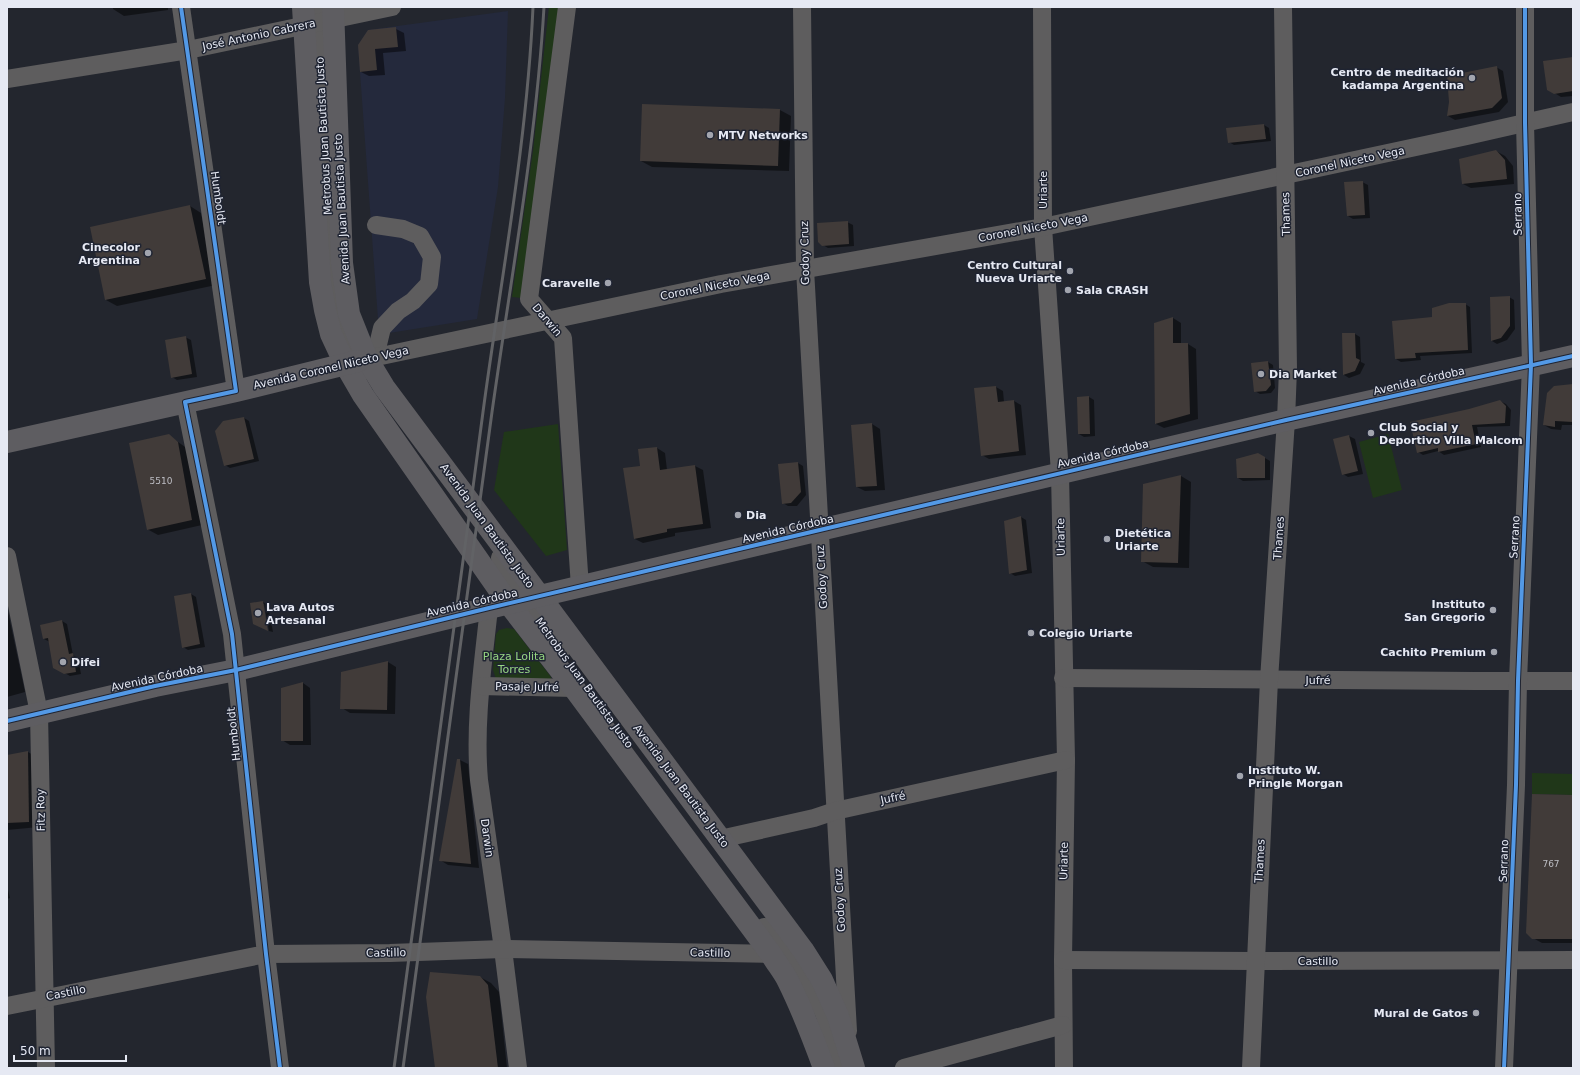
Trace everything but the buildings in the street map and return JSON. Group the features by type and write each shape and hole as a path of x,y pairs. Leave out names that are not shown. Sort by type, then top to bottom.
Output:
{"main road":[{"name":"Avenida Juan Bautista Justo","path":"318,15 320,282 324,310 331,334 361,360 384,387 516,602 574,688 787,979 810,1030 824,1068"},
{"name":"Avenida Juan Bautista Justo","path":"318,15 342,263 349,314 361,360 363,395 516,602 720,839 803,950 822,980 838,1016 848,1062"},
{"name":"Avenida Córdoba","path":"7,721 155,686 236,670 516,602 1286,420 1573,356"},
{"name":"Avenida Coronel Niceto Vega","path":"7,442 236,391 361,360"}],"street":[{"name":"Humboldt","path":"181,7 236,391"},
{"name":"José Antonio Cabrera","path":"7,79 188,50 318,15 392,7"},
{"name":"Darwin","path":"566,7 529,299 563,338 580,587"},
{"name":"Godoy Cruz","path":"802,7 805,269 848,1062"},
{"name":"Uriarte","path":"1042,7 1043,227 1060,473 1063,678 1066,760 1063,960 1064,1068"},
{"name":"Thames","path":"1251,1068 1269,680 1288,369 1283,7"},
{"name":"Serrano","path":"1504,1068 1531,365 1525,123 1525,7"},
{"name":"Coronel Niceto Vega","path":"491,332 721,284 1043,227 1286,176 1573,112"},
{"path":"361,360 382,328 398,311 413,301 429,284 432,257 420,236 403,229 376,225"},
{"name":"Avenida Coronel Niceto Vega","path":"361,360 491,332"},
{"name":"Humboldt","path":"185,402 232,634 266,954 280,1068"},
{"name":"Fitz Roy","path":"7,556 39,713 46,1068"},
{"name":"Darwin","path":"516,602 481,686 477,761 518,1068"},
{"name":"Metrobus Juan Bautista Justo","path":"516,602 547,635 812,990 848,1062"},
{"name":"Jufré","path":"1063,678 1518,681 1573,680"},
{"name":"Pasaje Jufré","path":"481,686 574,688"},
{"name":"Jufré","path":"720,839 814,818 835,811 1066,760"},
{"name":"Castillo","path":"7,1006 266,954 390,953 503,949 770,954"},
{"name":"Castillo","path":"1063,960 1573,960"},
{"path":"904,1068 1063,1025"}],"shaded area":[{"path":"508,11 505,98 498,187 477,319 389,333 378,319 358,45 368,30"}],"green space":[{"path":"549,7 559,7 522,298 512,297 533,151"},
{"path":"558,424 567,550 546,556 494,490 504,432"},
{"path":"1388,434 1402,490 1373,498 1359,442"},
{"name":"Plaza Lolita Torres","path":"507,628 514,629 551,677 550,683 496,679 493,670 496,634 499,630"},
{"path":"1532,773 1573,774 1573,795 1532,794"}],"railway":[{"path":"394,1068 483,412 519,160 530,58 533,7"},
{"path":"403,1068 492,412 529,159 544,7"}],"cycle path":[{"path":"181,7 236,391 185,402 232,634 266,954 280,1068"},
{"path":"1504,1068 1531,365 1525,123 1525,7"},
{"path":"7,721 155,686 236,670 489,608 1286,420 1573,356"}],"place":[{"name":"Centro de meditación kadampa Argentina","path":"1472,78"},
{"name":"MTV Networks","path":"710,135"},
{"name":"Cinecolor Argentina","path":"148,253"},
{"name":"Centro Cultural Nueva Uriarte","path":"1070,271"},
{"name":"Caravelle","path":"608,283"},
{"name":"Sala CRASH","path":"1068,290"},
{"name":"Dia Market","path":"1261,374"},
{"name":"Club Social y Deportivo Villa Malcom","path":"1371,433"},
{"name":"Dia","path":"738,515"},
{"name":"Dietética Uriarte","path":"1107,539"},
{"name":"Instituto San Gregorio","path":"1493,610"},
{"name":"Lava Autos Artesanal","path":"258,613"},
{"name":"Colegio Uriarte","path":"1031,633"},
{"name":"Cachito Premium","path":"1494,652"},
{"name":"Difei","path":"63,662"},
{"name":"Instituto W. Pringle Morgan","path":"1240,776"},
{"name":"Mural de Gatos","path":"1476,1013"}]}
